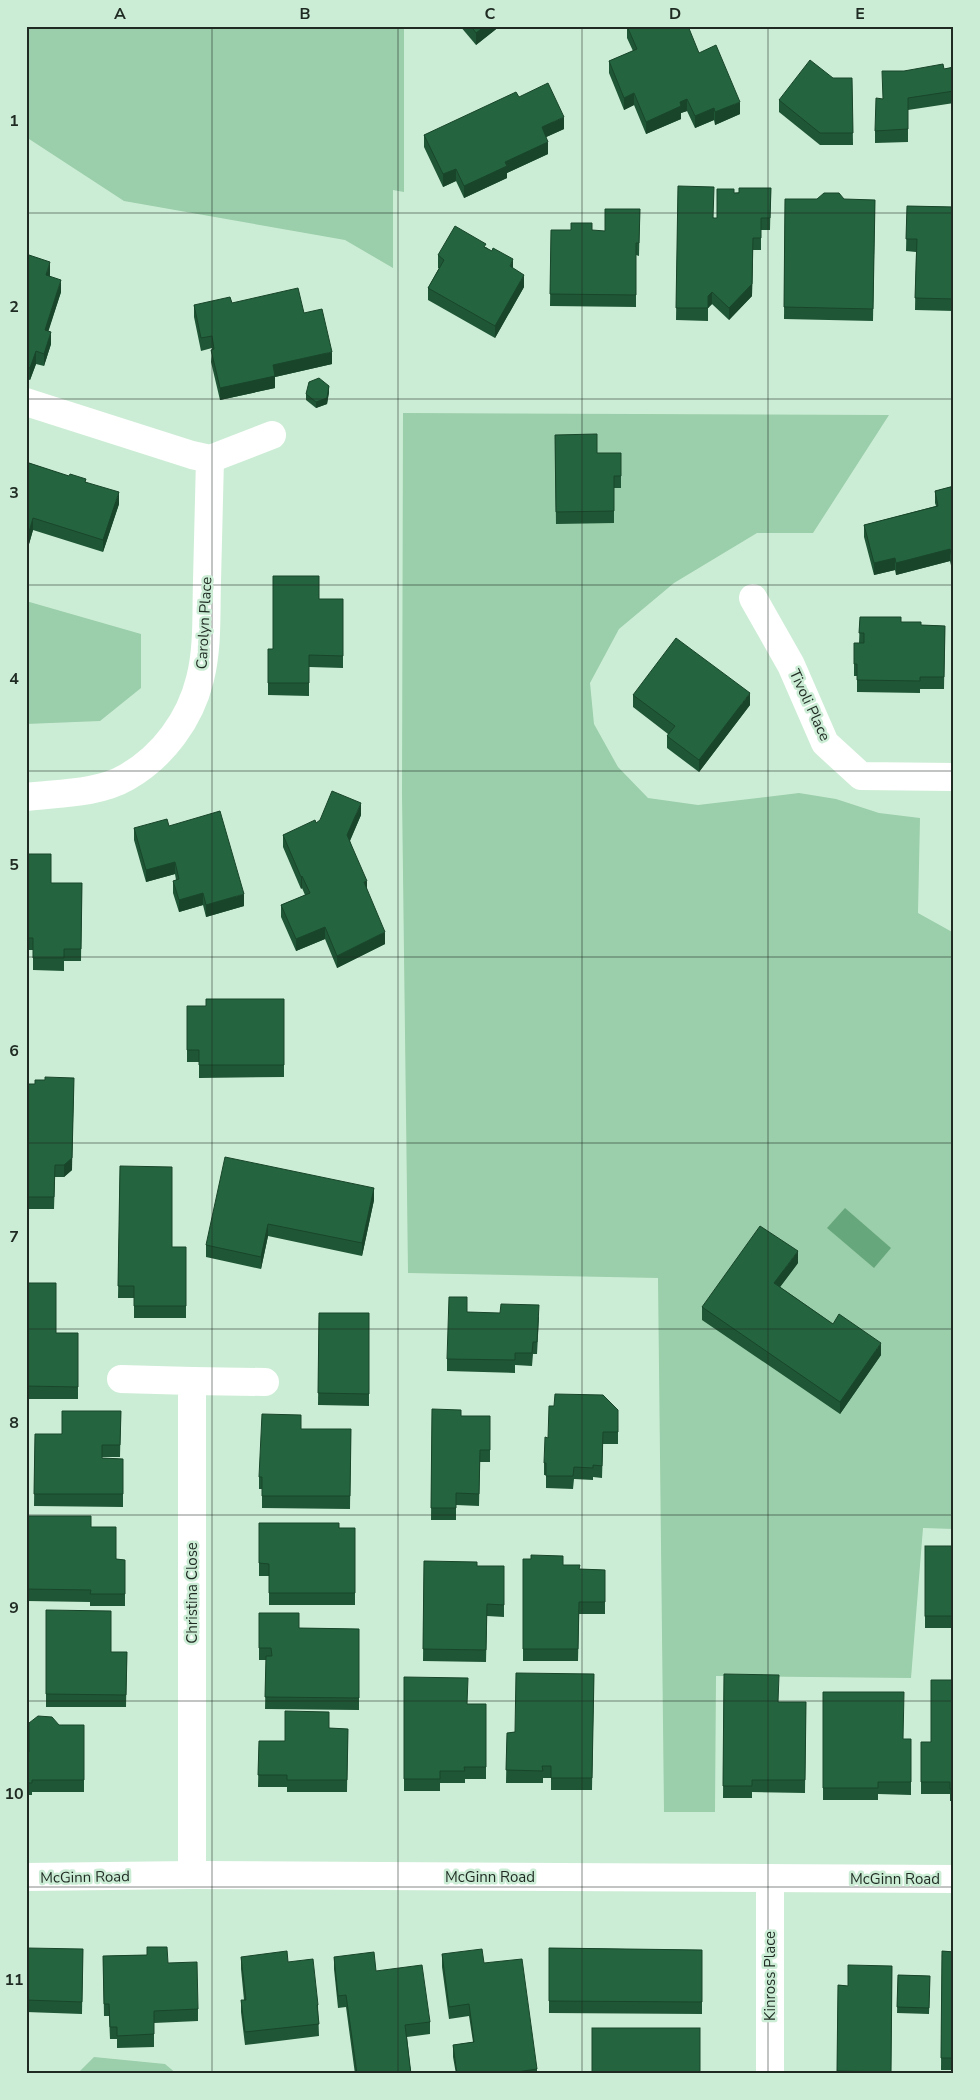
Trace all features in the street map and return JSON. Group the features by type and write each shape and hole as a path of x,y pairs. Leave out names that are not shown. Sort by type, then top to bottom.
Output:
{"street":[{"path":"26,402 210,459 272,435"},
{"name":"Carolyn Place","path":"26,797 100,788 126,778 173,738 194,696 200,679 205,646 210,459"},
{"name":"Tivoli Place","path":"753,598 791,664 825,743 861,776 954,777"},
{"path":"121,1379 265,1382"},
{"name":"Christina Close","path":"192,1381 192,1875"},
{"name":"McGinn Road","path":"26,1877 192,1875 954,1879"},
{"name":"Kinross Place","path":"770,1878 770,2074"}],"shaded area":[{"path":"26,26 404,26 404,192 393,190 393,268 345,240 124,201 26,137"},
{"path":"403,413 889,415 813,533 757,533 674,583 619,629 590,683 594,724 618,767 648,798 698,805 799,793 836,799 879,813 920,818 918,913 954,933 954,1529 923,1528 911,1678 716,1676 715,1812 664,1812 658,1278 408,1273 402,794"},
{"path":"26,601 141,634 141,688 100,721 26,724"},
{"path":"845,1208 891,1248 874,1268 827,1228"},
{"path":"94,2057 165,2064 177,2074 77,2074"}],"building":[{"path":"471,26 485,26 476,33"},
{"path":"627,26 688,26 699,53 716,45 740,102 715,112 714,108 695,116 687,99 680,102 681,106 646,122 634,93 624,98 609,61 637,49"},
{"path":"810,60 833,78 852,78 853,133 820,133 779,100"},
{"path":"943,64 944,69 954,67 954,91 908,98 908,129 875,131 876,98 883,99 882,71 904,71"},
{"path":"548,83 564,117 542,127 548,142 505,162 507,166 464,186 456,169 443,174 424,135 516,92 519,97"},
{"path":"678,186 714,187 713,218 717,218 717,189 734,189 734,193 739,193 739,188 771,188 770,218 761,218 761,238 753,238 752,284 729,308 712,292 708,296 708,308 676,308"},
{"path":"824,193 839,193 844,199 875,200 873,309 784,307 785,199 817,199"},
{"path":"907,206 954,207 954,299 915,298 917,239 906,239"},
{"path":"605,209 640,209 639,243 636,243 636,295 550,294 551,230 571,230 571,223 592,223 592,230 605,231"},
{"path":"455,226 486,244 484,247 492,251 493,248 513,259 510,266 524,275 495,326 428,288 444,260 438,255"},
{"path":"26,254 50,262 46,275 61,280 45,330 51,332 44,354 36,351 30,368 26,367"},
{"path":"298,288 304,313 322,309 332,352 273,365 275,376 220,388 211,350 214,349 212,336 201,338 194,305 230,297 232,303"},
{"path":"319,378 329,386 327,398 316,402 306,394 309,382"},
{"path":"597,434 597,453 621,453 621,476 614,476 614,511 556,512 555,435"},
{"path":"26,462 69,476 70,474 86,479 85,482 119,492 103,540 33,518 29,532 26,531"},
{"path":"954,486 954,566 950,549 896,563 895,558 874,563 864,525 938,506 935,491"},
{"path":"273,576 319,576 319,599 343,599 343,656 309,655 309,683 268,683 268,649 273,649"},
{"path":"860,617 901,617 901,622 921,622 921,625 945,626 944,677 920,677 920,681 857,680 857,664 854,664 854,643 864,643 864,633 859,633"},
{"path":"676,638 750,693 699,760 667,736 675,726 633,695"},
{"path":"332,791 361,803 347,835 367,881 364,882 385,932 337,956 325,927 296,939 281,905 310,893 283,835 315,820 316,823 320,820"},
{"path":"220,811 244,894 206,905 203,893 179,900 173,881 179,879 175,862 146,870 134,828 167,819 169,826"},
{"path":"26,854 51,854 51,883 82,883 81,949 64,949 64,958 33,958 33,938 26,938"},
{"path":"206,999 284,999 284,1065 199,1065 199,1050 187,1050 187,1006 206,1006"},
{"path":"45,1077 74,1078 72,1158 64,1165 55,1165 54,1197 26,1197 26,1084 35,1084 35,1080 45,1080"},
{"path":"225,1157 374,1188 362,1243 268,1224 261,1257 206,1245"},
{"path":"120,1166 172,1167 172,1247 186,1247 186,1306 134,1306 134,1286 118,1286"},
{"path":"760,1226 798,1251 774,1283 833,1324 839,1314 881,1343 840,1402 702,1307"},
{"path":"26,1283 56,1283 56,1333 78,1333 78,1387 26,1386"},
{"path":"449,1297 467,1297 467,1312 500,1313 501,1304 539,1305 537,1342 533,1342 532,1353 515,1353 515,1360 447,1359"},
{"path":"319,1313 369,1313 369,1394 318,1393"},
{"path":"555,1394 603,1395 618,1410 618,1432 603,1432 602,1466 593,1465 593,1468 574,1467 573,1476 546,1476 546,1463 544,1463 545,1437 548,1438 549,1406 554,1406"},
{"path":"432,1409 461,1410 461,1416 490,1416 490,1450 480,1450 479,1494 456,1493 456,1508 431,1508"},
{"path":"62,1411 121,1411 120,1445 102,1445 102,1458 123,1459 123,1494 34,1494 35,1434 62,1434"},
{"path":"262,1414 301,1415 301,1429 351,1429 350,1496 262,1496 262,1477 259,1477"},
{"path":"26,1516 91,1516 91,1527 116,1527 116,1559 125,1560 125,1594 90,1594 91,1590 26,1589"},
{"path":"259,1523 339,1523 339,1528 355,1528 355,1593 269,1593 269,1564 259,1563"},
{"path":"925,1546 954,1546 954,1616 925,1616"},
{"path":"531,1555 563,1556 563,1565 580,1565 579,1569 605,1570 605,1602 579,1602 578,1649 523,1649 523,1559 531,1559"},
{"path":"424,1561 477,1562 477,1566 504,1566 504,1605 487,1604 486,1650 423,1649"},
{"path":"46,1610 111,1611 111,1652 127,1652 126,1695 46,1694"},
{"path":"259,1613 299,1613 299,1628 359,1629 359,1698 265,1697 266,1656 272,1656 271,1648 259,1648"},
{"path":"516,1673 594,1674 592,1778 551,1778 551,1766 542,1766 543,1771 506,1770 507,1733 515,1732"},
{"path":"724,1674 779,1675 778,1702 806,1702 805,1780 752,1780 752,1786 723,1786"},
{"path":"404,1677 468,1678 467,1704 486,1704 486,1767 464,1767 465,1771 440,1771 440,1779 404,1779"},
{"path":"931,1680 954,1680 954,1789 950,1789 950,1782 921,1782 921,1742 931,1742"},
{"path":"823,1692 904,1692 903,1739 911,1739 911,1782 878,1782 878,1788 823,1788"},
{"path":"285,1711 329,1712 329,1728 348,1729 347,1780 287,1780 287,1775 258,1775 259,1741 285,1741"},
{"path":"38,1716 52,1717 59,1725 84,1725 84,1780 32,1780 32,1783 26,1783 26,1752 29,1752 29,1723"},
{"path":"147,1947 167,1947 168,1963 197,1962 198,2009 154,2011 154,2034 117,2036 117,2027 110,2027 109,2004 104,2004 103,1956 147,1955"},
{"path":"27,1948 83,1949 82,2002 26,2000"},
{"path":"549,1948 702,1950 702,2002 549,2001"},
{"path":"482,1949 484,1963 522,1959 537,2069 504,2074 457,2074 453,2045 474,2042 469,2004 449,2007 442,1954"},
{"path":"287,1951 288,1962 313,1959 319,2024 245,2032 241,2000 246,2000 241,1957"},
{"path":"942,1951 954,1952 954,2058 941,2058"},
{"path":"374,1952 376,1971 422,1965 430,2022 405,2025 411,2074 357,2074 346,1995 338,1996 334,1957"},
{"path":"848,1965 892,1966 891,2072 837,2071 838,1985 848,1986"},
{"path":"898,1975 930,1976 929,2008 897,2007"},
{"path":"592,2028 700,2028 700,2074 592,2074"}]}
